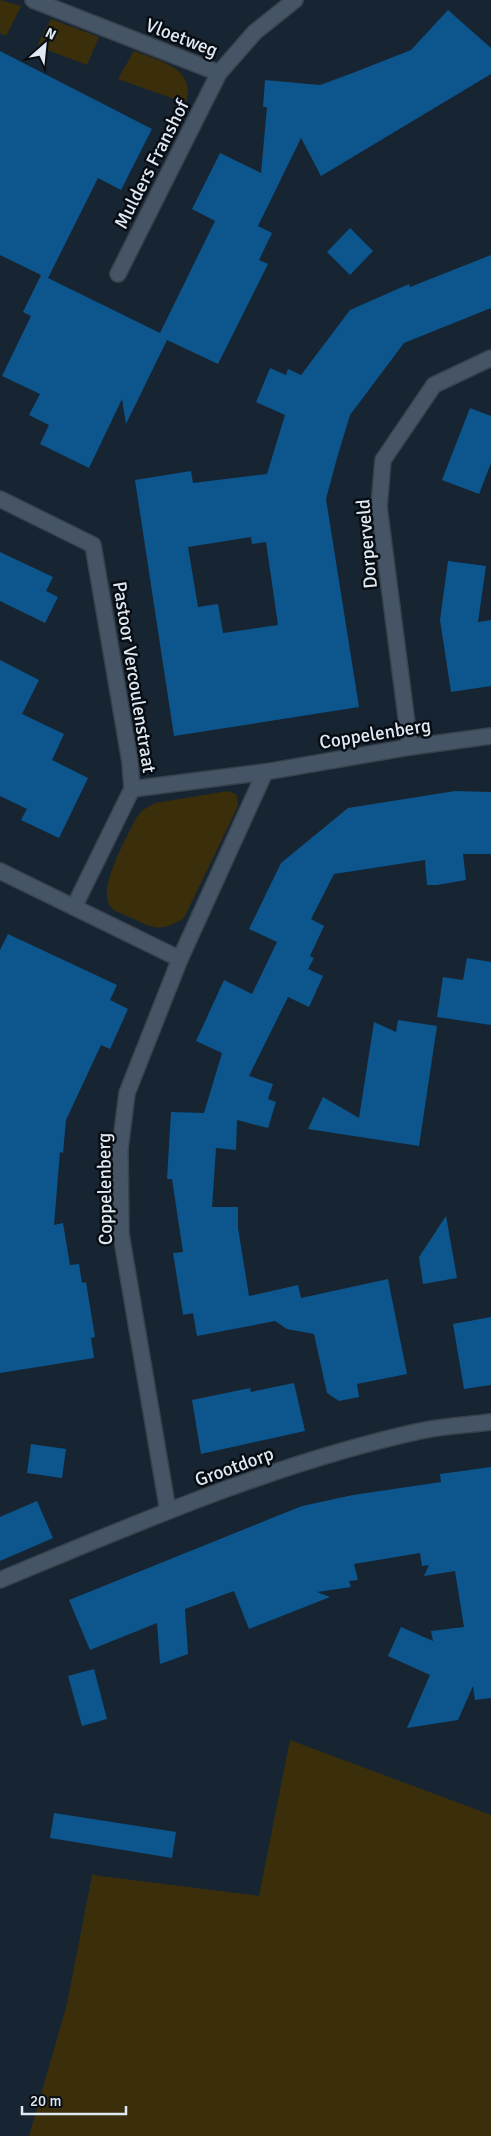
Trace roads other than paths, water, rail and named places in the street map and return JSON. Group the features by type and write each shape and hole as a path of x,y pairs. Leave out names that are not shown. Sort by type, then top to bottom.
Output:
{"street":[{"name":"Vloetweg","path":"32,0 219,73 255,32 295,0"},
{"name":"Mulders Franshof","path":"118,274 219,73"},
{"name":"Dorperveld","path":"410,747 379,507 383,460 434,385 491,358"},
{"name":"Pastoor Vercoulenstraat","path":"0,499 94,545 130,762 132,789 74,907"},
{"name":"Coppelenberg","path":"132,789 265,772 410,747 491,736"},
{"name":"Coppelenberg","path":"168,1511 121,1234 120,1149 127,1093 180,959 265,772"},
{"path":"0,872 180,959"},
{"name":"Grootdorp","path":"0,1580 168,1511 290,1467 421,1431 491,1422"}]}
